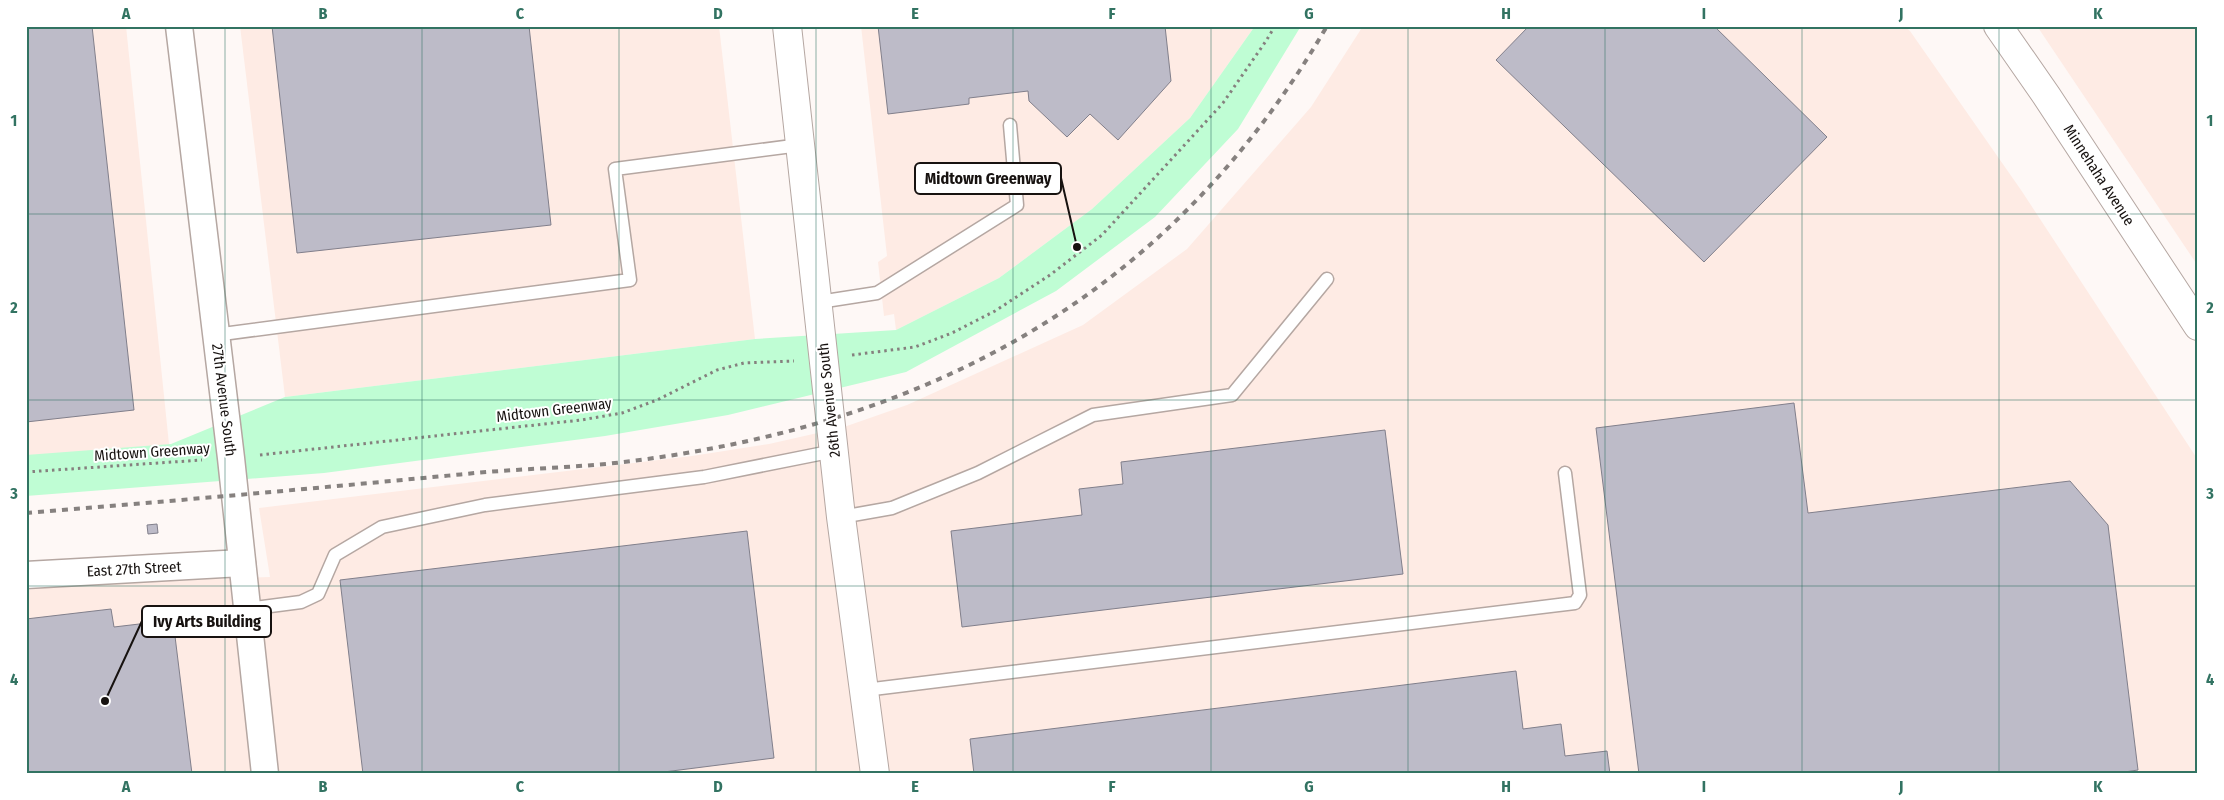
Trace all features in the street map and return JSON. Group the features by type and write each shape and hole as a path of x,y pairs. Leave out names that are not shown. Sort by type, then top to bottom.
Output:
{"street":[{"name":"27th Avenue South","path":"179,26 231,458 265,774"},
{"name":"26th Avenue South","path":"787,26 819,302 841,518 875,774"},
{"name":"Minnehaha Avenue","path":"1998,26 2046,95 2198,326"},
{"name":"East 27th Street","path":"26,575 242,563"}],"lane":[{"path":"819,302 877,293 1017,205 1010,125"},
{"path":"215,335 630,280 615,169 800,145"},
{"path":"841,518 892,508 978,473 1093,415 1232,394 1327,278"},
{"path":"247,609 301,602 318,594 335,555 382,527 485,505 704,477 834,451"},
{"path":"864,690 1575,604 1580,595 1564,473"}],"path":[{"name":"Midtown Greenway","path":"26,472 231,458 581,420 622,413 657,400 718,370 744,362 770,363 915,347 952,333 995,311 1050,275 1102,235 1216,111 1275,26"}],"shaded area":[{"path":"26,26 126,26 170,454 26,464"},
{"path":"240,26 719,26 755,339 285,397"},
{"path":"861,26 1255,26 1190,118 1092,209 999,278 896,330 894,314 884,316 878,262 887,256"},
{"path":"1363,26 1904,26 1910,31 2021,190 2198,460 2198,774 26,774 26,590 84,583 270,577 259,508 692,456 769,444 844,427 907,405 1083,325 1187,249 1311,107"},
{"path":"2037,26 2198,26 2198,266"}],"green space":[{"path":"1255,26 1301,26 1238,129 1155,217 1056,291 906,372 728,415 605,436 324,473 26,496 26,455 171,444 285,397 755,339 896,330 999,278 1092,209 1190,118"}],"building":[{"path":"26,26 92,26 134,410 26,422"},
{"path":"272,26 529,26 551,225 297,253"},
{"path":"878,26 1165,26 1171,81 1118,140 1090,114 1067,137 1029,101 1028,91 969,98 969,104 888,114"},
{"path":"1529,26 1714,26 1827,137 1704,262 1496,60"},
{"path":"1794,403 1808,513 2070,481 2108,525 2138,770 2111,774 1639,774 1596,428"},
{"path":"1385,430 1403,574 962,627 951,531 1082,515 1079,489 1123,484 1121,462"},
{"path":"157,524 158,533 148,534 147,525"},
{"path":"747,531 774,758 648,774 363,774 340,580"},
{"path":"111,609 114,627 173,620 192,774 26,774 26,619"},
{"path":"1516,671 1523,729 1561,724 1565,756 1607,751 1610,774 974,774 970,739"}],"railway":[{"path":"26,513 487,472 618,463 749,441 852,413 948,375 1038,327 1121,269 1197,200 1266,119 1327,26"}],"place":[{"name":"Midtown Greenway","path":"1077,247"},
{"name":"Ivy Arts Building","path":"105,701"}]}
